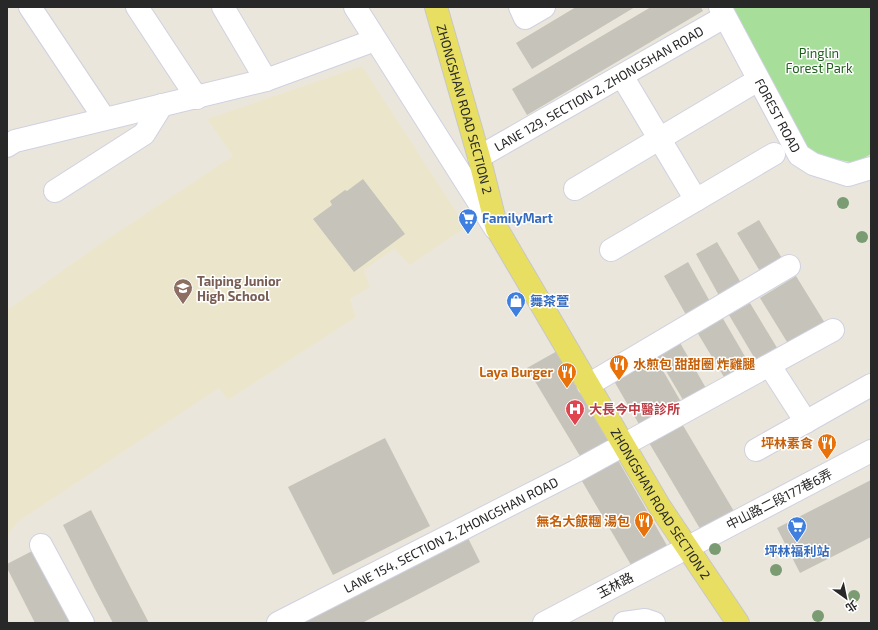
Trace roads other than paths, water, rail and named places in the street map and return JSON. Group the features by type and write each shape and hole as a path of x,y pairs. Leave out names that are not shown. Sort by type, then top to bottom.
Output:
{"main road":[{"name":"ZHONGSHAN ROAD SECTION 2","path":"436,7 479,157 497,230 622,446 686,548 738,623"}],"street":[{"path":"30,7 104,118"},
{"path":"137,7 197,98"},
{"path":"223,7 266,80"},
{"path":"355,7 505,244"},
{"path":"520,7 525,18 544,7"},
{"name":"LANE 129, SECTION 2, ZHONGSHAN ROAD","path":"479,157 622,76 719,14"},
{"name":"FOREST ROAD","path":"719,14 799,155 813,164 848,175 871,168"},
{"path":"10,139 197,98 266,80 375,40"},
{"path":"622,76 696,200"},
{"path":"574,189 748,86"},
{"path":"55,191 144,134 162,106"},
{"path":"611,250 774,154"},
{"path":"588,385 789,266"},
{"name":"LANE 154, SECTION 2, ZHONGSHAN ROAD","path":"278,623 622,446 833,330"},
{"path":"770,366 806,422"},
{"path":"756,450 871,385"},
{"name":"中山路二段177巷6弄","path":"686,548 871,452"},
{"path":"40,545 83,623"},
{"name":"玉林路","path":"544,623 686,548"},
{"path":"624,623 645,620 654,623"}],"place":[{"name":"FamilyMart","path":"468,235"},
{"name":"Taiping Junior High School","path":"183,305"},
{"name":"舞茶萱","path":"516,318"},
{"name":"水煎包 甜甜圈 炸雞腿","path":"619,381"},
{"name":"Laya Burger","path":"567,389"},
{"name":"大長今中醫診所","path":"575,426"},
{"name":"坪林素食","path":"827,460"},
{"name":"無名大飯糰 湯包","path":"644,538"},
{"name":"坪林福利站","path":"797,543"}],"park label":[{"name":"Pinglin Forest Park","path":"819,60"}]}
